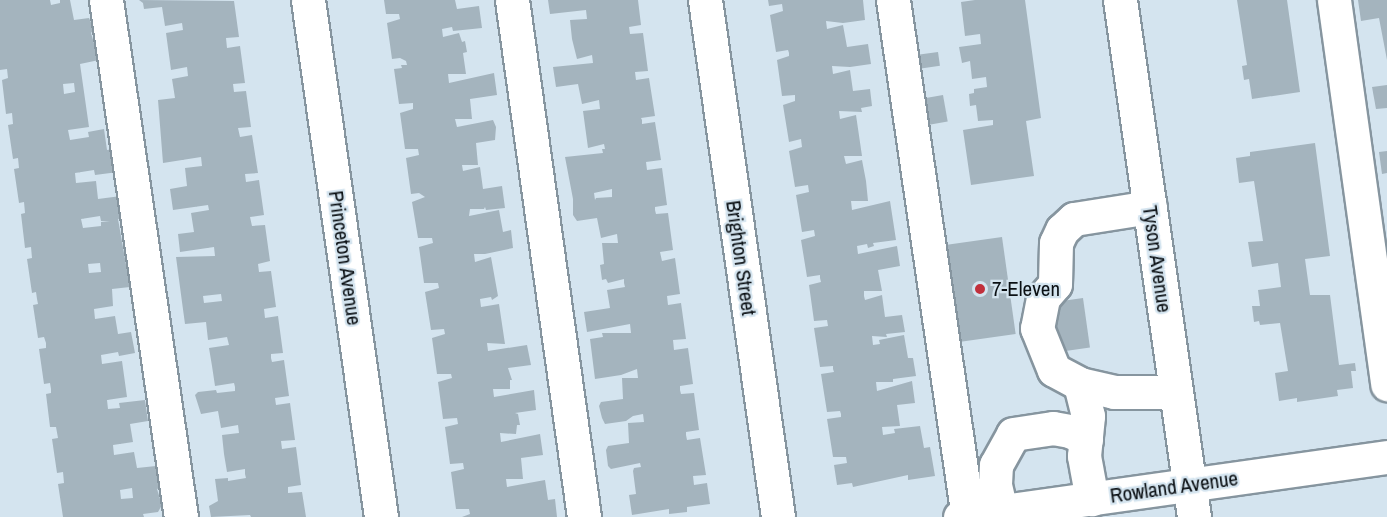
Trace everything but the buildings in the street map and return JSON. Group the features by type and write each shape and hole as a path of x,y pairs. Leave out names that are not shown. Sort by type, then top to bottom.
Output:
{"street":[{"path":"106,0 181,517"},
{"name":"Princeton Avenue","path":"308,0 381,517"},
{"path":"512,0 584,517"},
{"name":"Brighton Street","path":"705,0 778,517"},
{"path":"893,0 965,517"},
{"name":"Tyson Avenue","path":"1120,0 1194,517"},
{"path":"1334,0 1387,384"},
{"path":"1150,207 1074,219 1062,230 1056,243 1055,284 1043,298 1036,328 1054,370 1080,384 1114,392 1176,392"},
{"path":"1080,384 1088,416 1084,456 1092,498"},
{"path":"1001,511 994,484 996,465 1013,434 1053,428 1070,431 1086,439"},
{"name":"Rowland Avenue","path":"965,517 1387,457"}],"place":[{"name":"7-Eleven","path":"980,289"}]}
